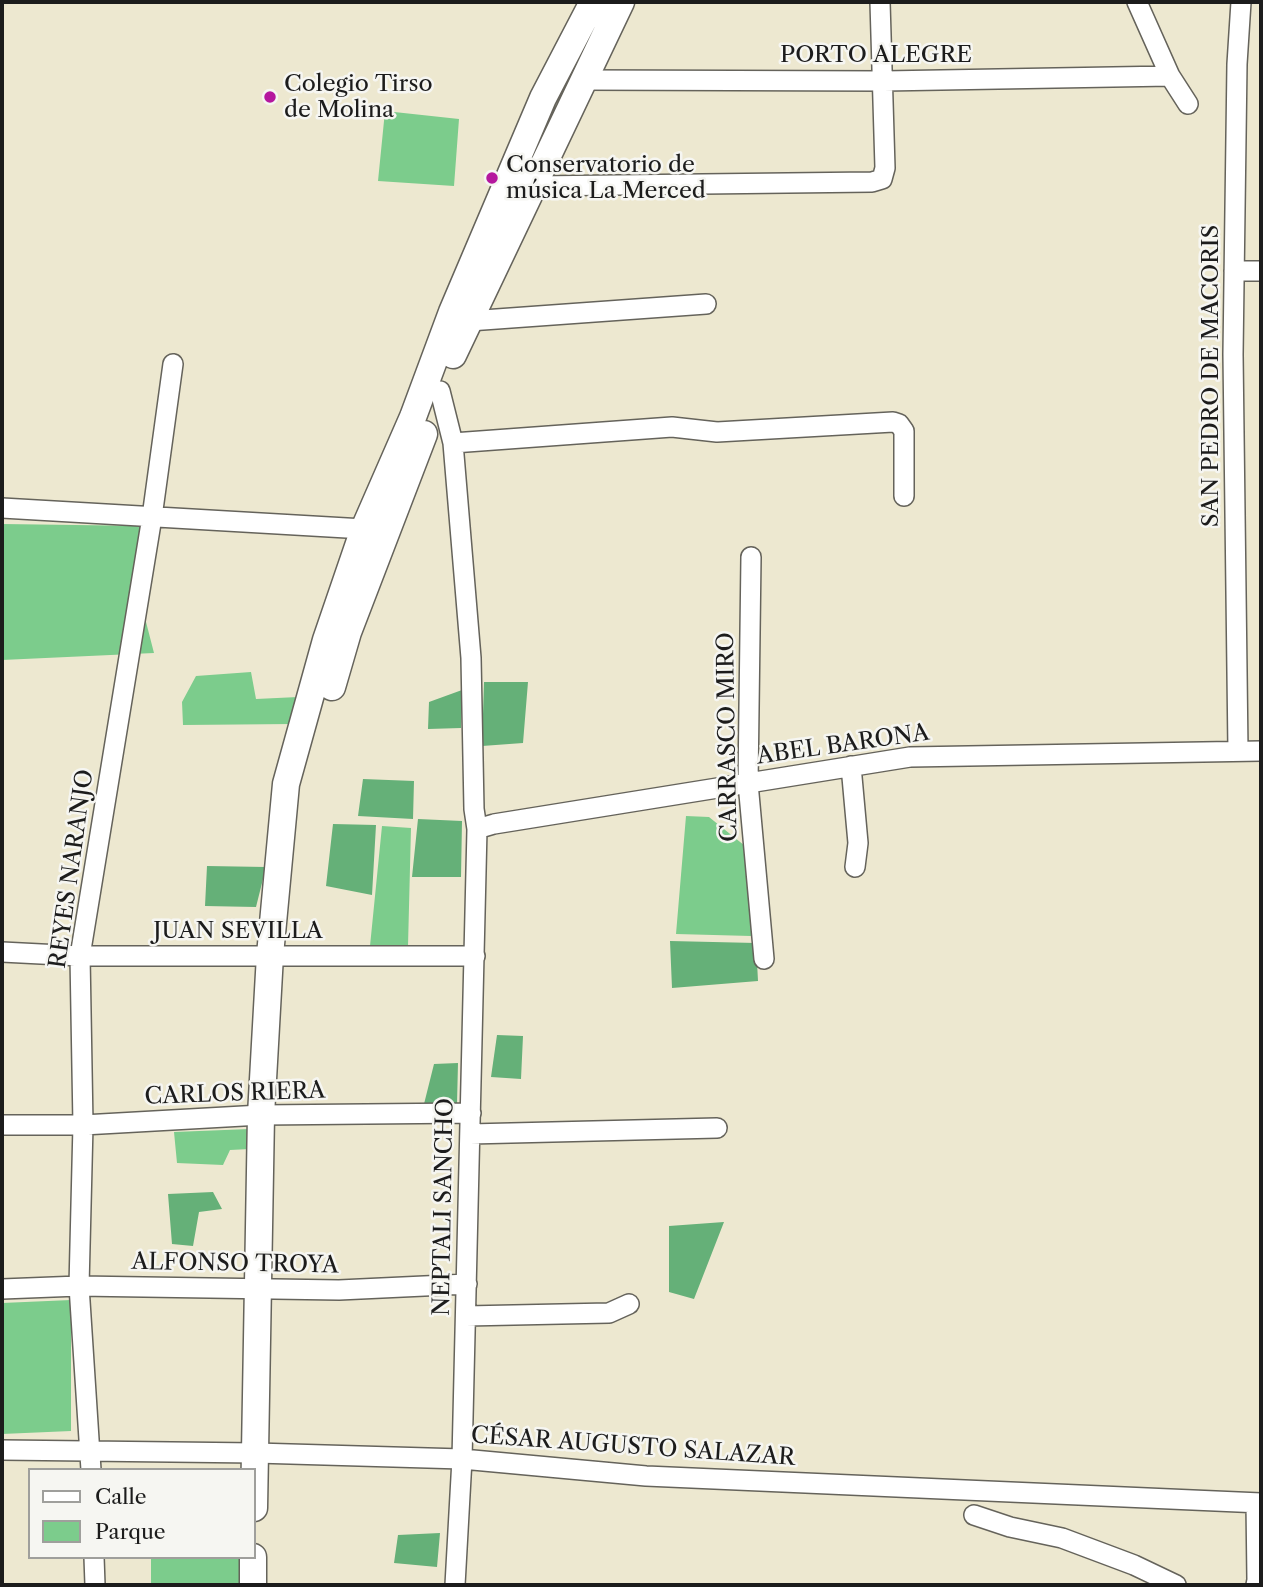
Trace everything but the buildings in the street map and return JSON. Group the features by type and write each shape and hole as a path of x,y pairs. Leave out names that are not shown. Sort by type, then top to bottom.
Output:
{"street":[{"path":"255,1468 261,1115 270,956 286,784 326,640 364,529 413,417 452,312 543,98 593,2"},
{"path":"282,842 348,632 445,372 621,2"},
{"path":"533,186 872,182 882,178 885,168 880,2"},
{"path":"1137,2 1170,76 1188,104"},
{"name":"SAN PEDRO DE MACORIS","path":"1237,751 1234,271 1237,64 1241,2"},
{"name":"PORTO ALEGRE","path":"583,79 884,81 1170,76"},
{"path":"1234,271 1261,271"},
{"path":"469,321 706,304"},
{"name":"REYES NARANJO","path":"90,1461 79,1286 83,1125 80,956 152,517 173,365"},
{"name":"NEPTALI SANCHO","path":"440,391 453,443 471,659 474,809 477,829 462,1460 455,1585"},
{"path":"453,443 672,427 717,432 893,422 900,424 904,431 904,496"},
{"path":"2,508 364,529"},
{"name":"CARRASCO MIRO","path":"751,557 748,783 764,959"},
{"name":"ABEL BARONA","path":"477,829 494,824 910,757 1261,751"},
{"path":"851,766 858,843 855,867"},
{"name":"JUAN SEVILLA","path":"2,952 80,956 475,956"},
{"name":"CARLOS RIERA","path":"2,1125 83,1125 261,1115 471,1113"},
{"path":"470,1134 717,1128"},
{"name":"ALFONSO TROYA","path":"2,1289 79,1286 340,1290 467,1284"},
{"path":"466,1316 609,1313 629,1304"},
{"name":"CÉSAR AUGUSTO SALAZAR","path":"2,1450 90,1461 256,1453 462,1460 646,1476 1259,1503"},
{"path":"1256,1585 1259,1503"},
{"path":"974,1515 1010,1527 1062,1538 1134,1564 1176,1585"},
{"path":"94,1559 96,1585"},
{"path":"253,1559 253,1585"}],"green space":[{"path":"385,111 459,119 454,186 378,181"},
{"path":"2,524 148,526 137,587 154,653 2,660"},
{"path":"251,672 256,699 298,697 292,724 183,725 182,702 196,676"},
{"path":"484,682 528,682 523,743 482,746"},
{"path":"462,690 461,728 428,729 429,702"},
{"path":"363,779 414,781 413,819 358,816"},
{"path":"686,816 709,817 755,854 751,936 676,934"},
{"path":"418,819 462,821 461,877 412,877"},
{"path":"333,824 376,825 372,895 326,886"},
{"path":"382,826 411,828 408,946 370,946"},
{"path":"207,866 266,867 256,907 205,906"},
{"path":"670,941 756,943 758,981 672,988"},
{"path":"497,1035 523,1036 521,1079 491,1077"},
{"path":"458,1063 457,1104 424,1104 434,1064"},
{"path":"250,1129 250,1149 230,1150 223,1165 177,1163 174,1132"},
{"path":"213,1192 222,1209 199,1212 193,1246 172,1244 168,1194"},
{"path":"724,1222 694,1299 669,1292 669,1226"},
{"path":"71,1300 71,1431 2,1434 2,1303"},
{"path":"440,1533 437,1567 394,1563 398,1535"},
{"path":"151,1559 249,1559 249,1585 151,1585"}],"place":[{"name":"Colegio Tirso de Molina","path":"270,97"},
{"name":"Conservatorio de música La Merced","path":"492,178"}]}
